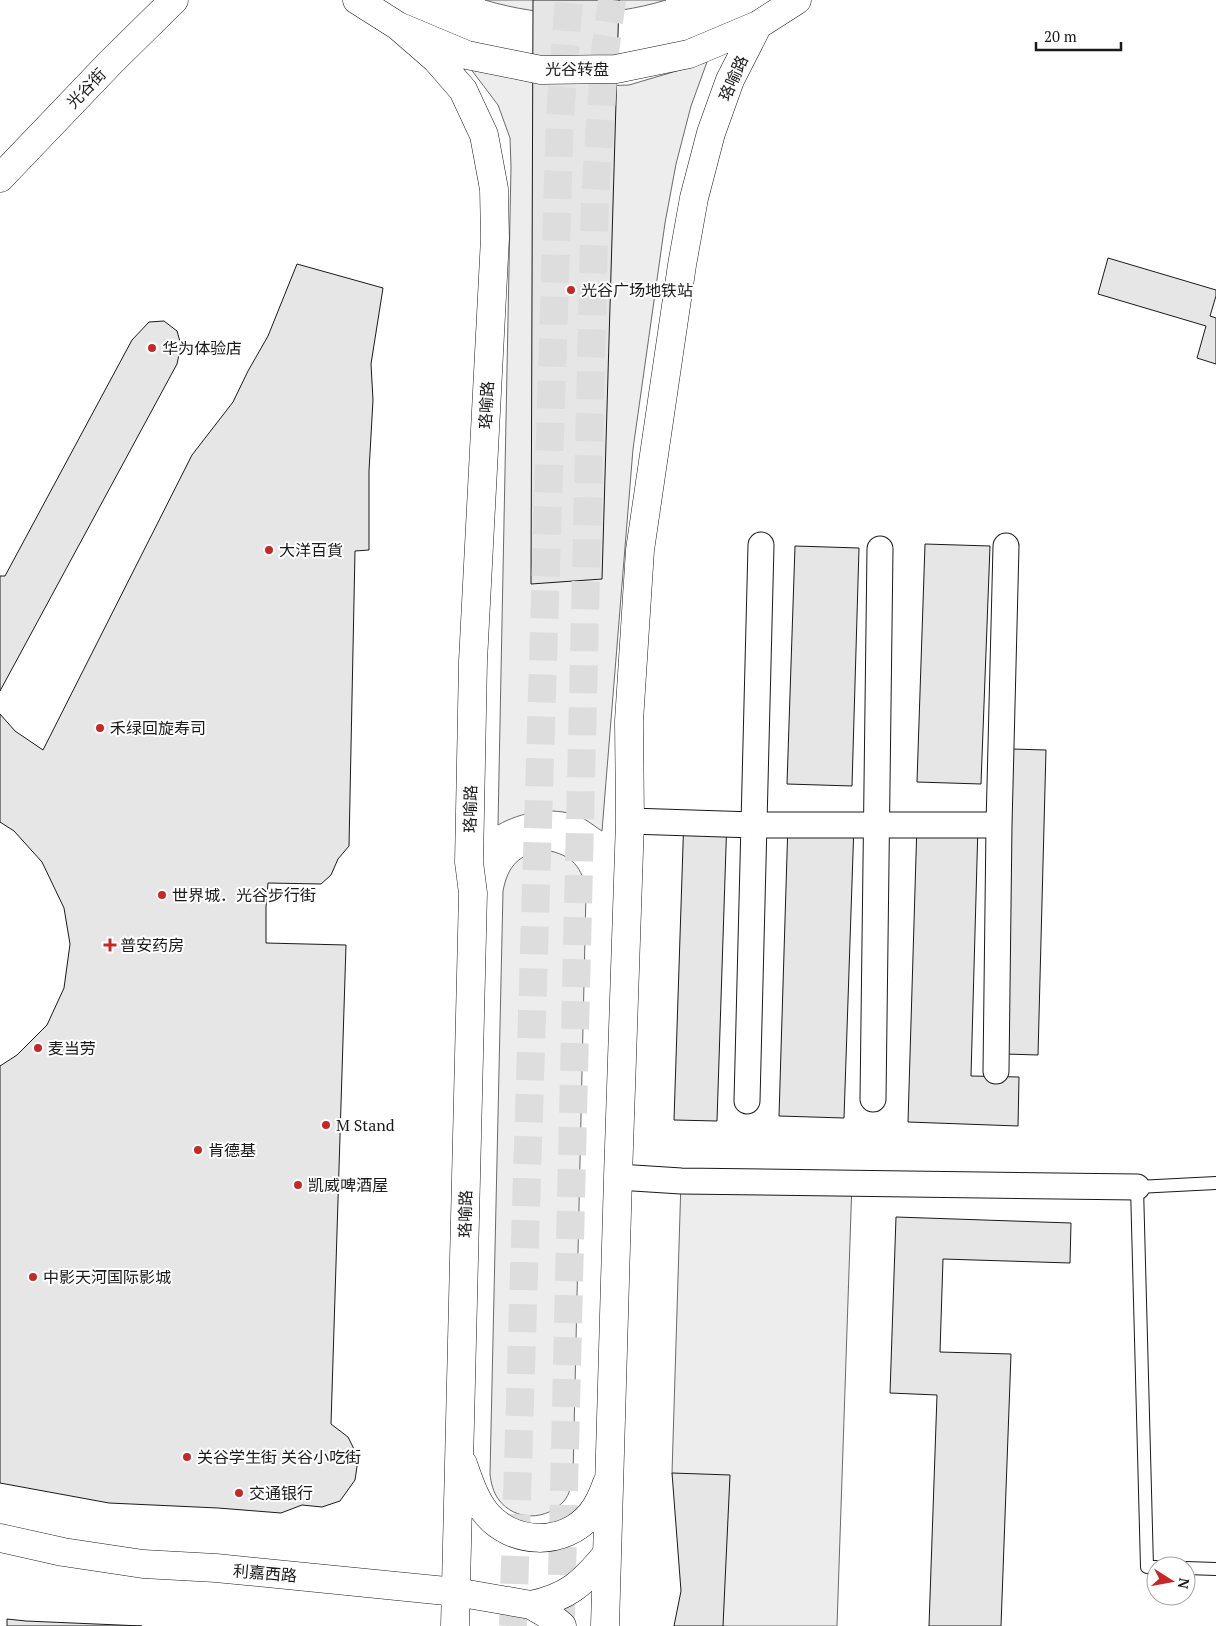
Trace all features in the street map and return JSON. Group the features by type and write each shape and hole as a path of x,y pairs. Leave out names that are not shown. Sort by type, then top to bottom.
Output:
{"main road":[{"name":"光谷街","path":"0,178 111,62 174,0"},
{"name":"光谷转盘","path":"357,0 398,26 467,55 541,70 616,69 689,54 758,25 797,0"},
{"name":"珞喻路","path":"605,1626 630,822 629,721 640,550 682,264 694,198 712,132 730,80 758,25"},
{"name":"珞喻路","path":"398,26 436,59 463,90 484,135 494,189 495,238 474,661 469,862 473,893 455,1626"},
{"path":"459,1454 476,1498 486,1513 498,1525 512,1534 529,1538 546,1538 563,1534 578,1526 591,1514 600,1500 610,1475"},
{"name":"利嘉西路","path":"0,1538 63,1552 142,1564 216,1568 456,1592 531,1605"},
{"path":"531,1605 552,1600 568,1592 592,1572 606,1555"},
{"path":"531,1605 550,1616 562,1626"}],"street":[{"path":"747,1101 761,545"},
{"path":"996,1071 999,825 1006,546"},
{"path":"873,1099 880,548"},
{"path":"630,822 876,826 999,825"},
{"path":"618,1177 681,1181 1137,1187"}],"lane":[{"path":"1147,1556 1137,1187 1216,1183"},
{"path":"1196,1568 1216,1569"}],"shaded area":[{"path":"485,0 666,0 621,10 576,14 530,10"},
{"path":"707,62 691,106 676,164 665,223 633,449 602,831 581,817 558,811 527,814 498,825 511,167 510,138 498,105 470,68 532,82 571,87 629,85"},
{"path":"546,850 563,855 575,864 582,876 586,893 573,1476 566,1498 557,1508 540,1515 531,1516 513,1512 499,1500 495,1494 490,1474 503,891 508,874 516,862 529,854"},
{"path":"681,1181 852,1182 837,1626 723,1626 672,1473"}],"building":[{"name":"光谷广场地铁站","path":"533,0 619,0 602,579 531,584"},
{"path":"1108,258 1216,290 1210,316 1216,318 1216,364 1197,358 1206,326 1098,294"},
{"name":"世界城．光谷步行街","path":"297,264 383,288 371,364 373,400 369,471 369,550 355,551 349,846 338,859 331,875 321,884 268,883 266,907 266,943 346,945 331,1424 348,1437 353,1447 358,1460 355,1480 340,1501 322,1507 302,1505 281,1513 109,1503 0,1483 0,1066 17,1055 47,1025 64,988 70,944 64,908 42,862 14,831 0,822 0,714 15,731 43,750 192,455 233,402 268,336"},
{"path":"164,321 177,331 181,345 177,364 0,691 0,576 5,576 132,340 149,322"},
{"path":"925,544 990,546 981,784 917,782"},
{"path":"795,546 859,548 852,786 787,784"},
{"path":"1012,749 1046,750 1038,1055 1005,1054"},
{"path":"684,815 727,817 717,1121 674,1120"},
{"path":"788,822 854,824 844,1118 779,1116"},
{"path":"917,823 978,825 971,1076 1019,1077 1018,1126 908,1122"},
{"path":"896,1217 1071,1223 1070,1263 943,1259 940,1352 1011,1354 1001,1626 929,1626 937,1395 890,1393"},
{"path":"672,1473 730,1475 723,1626 674,1626 681,1591"},
{"path":"7,1619 26,1621 142,1626 7,1626"}],"tunnel":[{"path":"513,1626 560,116 569,0"},
{"path":"561,1617 595,197 605,52 612,0"}],"place":[{"name":"光谷广场地铁站","path":"571,290"},
{"name":"华为体验店","path":"152,348"},
{"name":"大洋百貨","path":"269,550"},
{"name":"禾绿回旋寿司","path":"100,728"},
{"name":"世界城．光谷步行街","path":"162,895"},
{"name":"普安药房","path":"110,945"},
{"name":"麦当劳","path":"38,1048"},
{"name":"M Stand","path":"326,1125"},
{"name":"肯德基","path":"198,1150"},
{"name":"凯威啤酒屋","path":"298,1185"},
{"name":"中影天河国际影城","path":"33,1277"},
{"name":"关谷学生街 关谷小吃街","path":"187,1457"},
{"name":"交通银行","path":"239,1493"}]}
